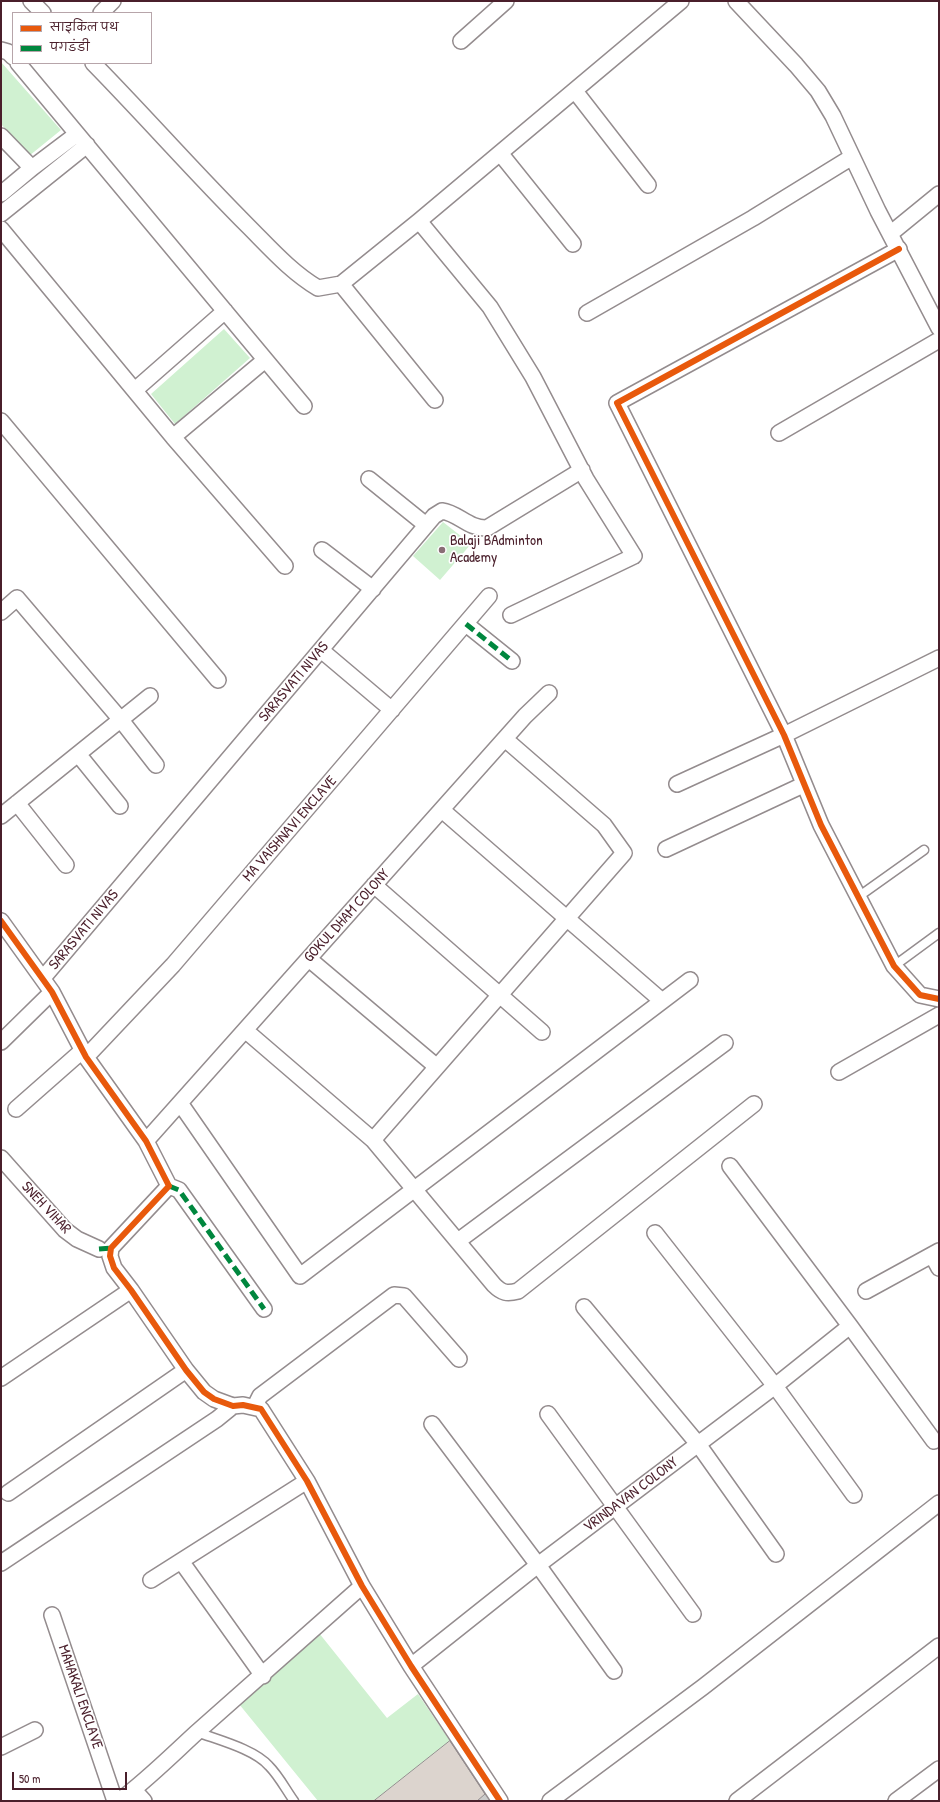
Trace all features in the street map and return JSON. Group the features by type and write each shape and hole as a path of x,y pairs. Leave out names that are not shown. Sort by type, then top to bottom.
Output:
{"street":[{"path":"31,1 42,12"},
{"path":"102,12 113,1"},
{"path":"461,41 506,1"},
{"path":"94,64 219,197 300,278 318,288 341,284 419,222 575,92 681,1"},
{"path":"736,1 818,91 833,116 890,234 939,328"},
{"path":"1,50 8,52 12,56"},
{"path":"19,64 304,406"},
{"path":"575,92 648,185"},
{"path":"1,194 76,134"},
{"path":"1,136 32,168"},
{"path":"1,214 87,145"},
{"path":"500,153 573,244"},
{"path":"587,313 753,218 852,157"},
{"path":"14,183 24,196"},
{"path":"890,234 939,194"},
{"path":"419,222 490,307 533,377 582,470 634,556 511,615"},
{"path":"1,229 173,437 285,566"},
{"path":"899,249 617,403 784,735 803,785 821,825 894,966 920,995 939,999"},
{"path":"341,284 435,400"},
{"path":"135,390 225,311"},
{"path":"779,433 939,340"},
{"path":"173,437 265,360"},
{"path":"1,421 218,680"},
{"name":"SARASVATI NIVAS","path":"43,978 426,525 442,511 448,512 474,526 487,528 582,470"},
{"path":"370,479 426,525"},
{"path":"322,550 373,589"},
{"name":"MA VAISHNAVI ENCLAVE","path":"16,1109 84,1054 173,965 489,596"},
{"path":"1,612 18,598 121,720 156,765"},
{"path":"466,624 512,661"},
{"path":"321,650 392,710"},
{"path":"677,784 784,735 939,658"},
{"name":"GOKUL DHAM COLONY","path":"146,1141 505,739 549,692"},
{"path":"1,816 150,696"},
{"path":"373,1140 624,853 604,825 505,739"},
{"path":"78,754 120,806"},
{"path":"666,849 803,785"},
{"path":"17,803 66,865"},
{"path":"442,810 566,920 662,1001"},
{"path":"374,885 542,1032"},
{"path":"1,921 52,992 84,1054 146,1141 169,1186 179,1190 264,1309"},
{"path":"309,959 437,1067"},
{"path":"180,1103 300,1276 690,980"},
{"path":"1,1042 52,992"},
{"path":"839,1072 939,1015"},
{"path":"245,1030 373,1140 501,1292 510,1293 518,1291 754,1104"},
{"path":"458,1242 725,1043"},
{"name":"SNEH VIHAR","path":"1,1158 65,1230 77,1239 99,1248"},
{"path":"730,1166 934,1441"},
{"path":"169,1186 111,1248 110,1256 114,1268 131,1290 186,1370 204,1392 214,1399 234,1406 255,1406 261,1409 307,1481 362,1586 500,1801"},
{"path":"655,1233 775,1386 854,1494"},
{"path":"866,1291 937,1258"},
{"path":"1,1378 131,1290"},
{"path":"255,1406 260,1396 394,1295 404,1296 458,1359"},
{"path":"584,1307 698,1444 776,1554"},
{"name":"VRINDAVAN COLONY","path":"412,1666 538,1566 775,1386 850,1326"},
{"path":"8,1493 186,1370"},
{"path":"1,1563 217,1419 234,1406"},
{"path":"548,1414 693,1614"},
{"path":"432,1424 614,1671"},
{"path":"152,1580 307,1481"},
{"path":"550,1801 703,1686 939,1503"},
{"path":"181,1561 263,1676"},
{"path":"119,1801 134,1790 197,1732 263,1676 362,1586"},
{"name":"MAHAKALI ENCLAVE","path":"52,1615 115,1801"},
{"path":"737,1801 939,1646"},
{"path":"1,1746 35,1730"},
{"path":"896,1801 939,1769"},
{"path":"134,1790 144,1801"}],"lane":[{"path":"858,897 924,850"},
{"path":"894,966 939,933"},
{"path":"197,1732 245,1750 261,1758 269,1766 294,1801"}],"green space":[{"path":"1,62 61,130 29,156 1,124"},
{"path":"224,329 250,358 175,424 151,394"},
{"name":"Balaji BAdminton Academy","path":"443,522 471,544 440,580 413,556"},
{"path":"319,1633 387,1718 418,1694 450,1741 374,1801 318,1801 239,1704"}],"building":[{"path":"450,1741 485,1794 477,1801 374,1801"}],"marked path":[{"path":"466,624 512,661"},
{"path":"169,1186 179,1190 264,1309"},
{"path":"99,1249 111,1248"}],"cycle path":[{"path":"899,249 617,403 784,735 821,825 894,966 920,995 939,999"},
{"path":"1,921 52,992 86,1057 146,1141 169,1186 111,1248 110,1256 114,1268 131,1290 186,1370 204,1392 214,1399 233,1406 243,1405 261,1409 307,1481 362,1586 411,1666 500,1801"}],"place":[{"name":"Balaji BAdminton Academy","path":"442,550"}]}
